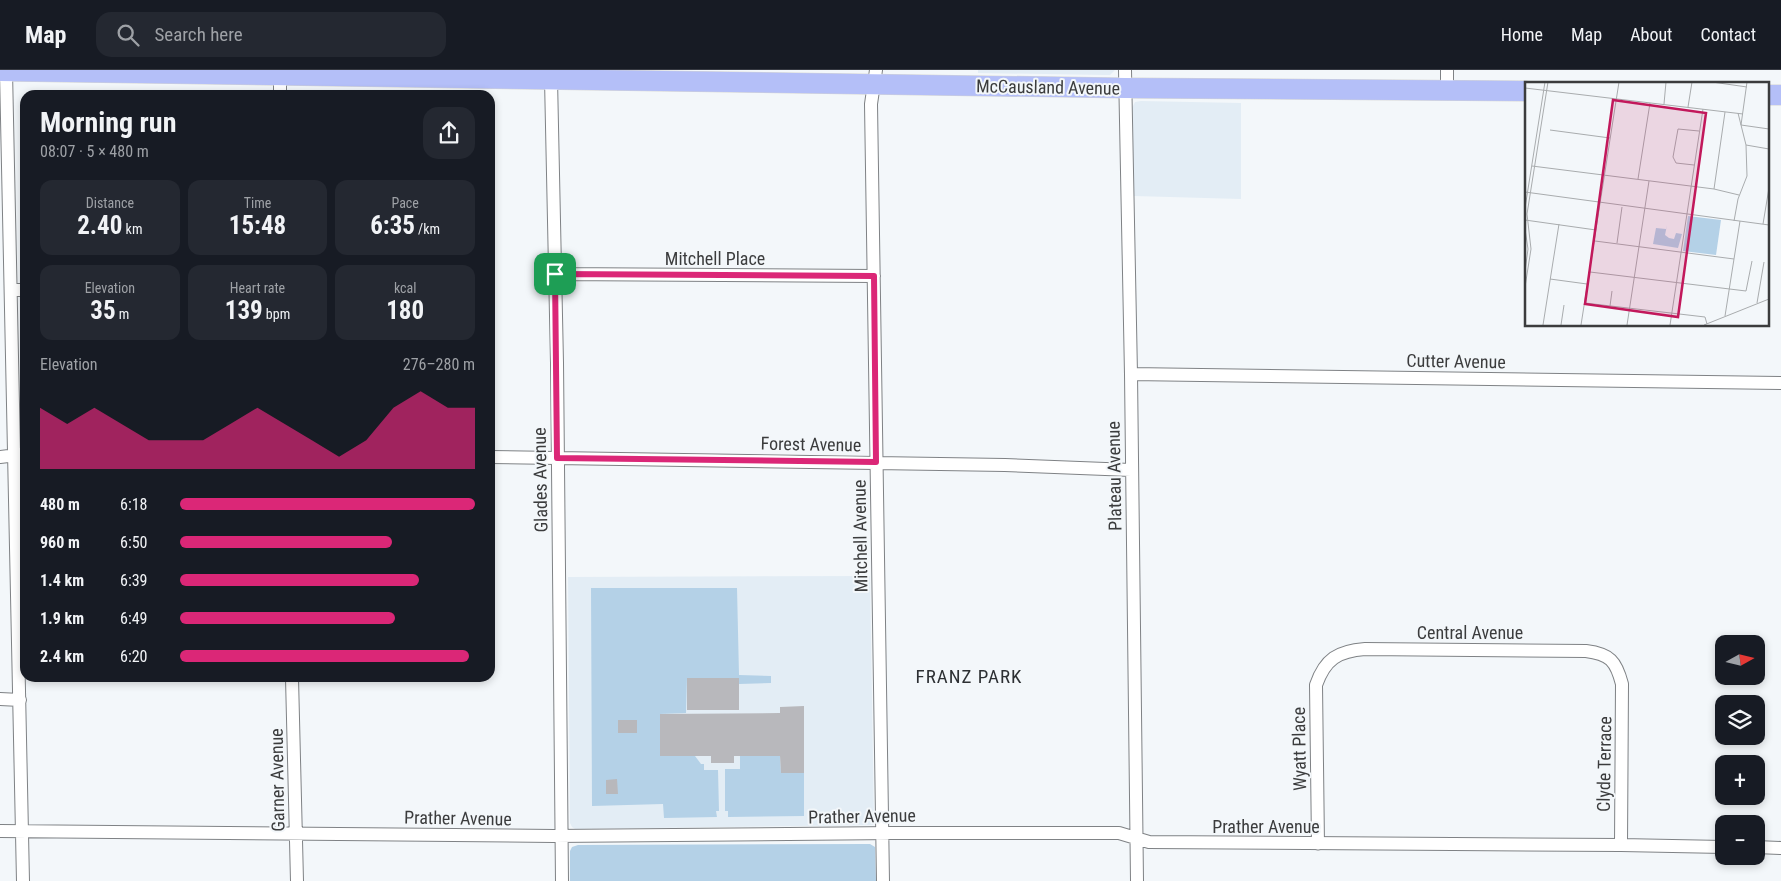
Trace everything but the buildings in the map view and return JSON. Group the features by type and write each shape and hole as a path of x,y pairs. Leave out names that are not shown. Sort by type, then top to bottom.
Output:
{"main road":[{"name":"McCausland Avenue","path":"3,71 174,72 289,79 551,79 647,75 1125,79 1525,92"},
{"path":"1768,95 1781,95"}],"street":[{"path":"1447,70 1447,90"},
{"path":"0,457 20,454 11,290 3,71"},
{"name":"Mitchell Avenue","path":"875,77 871,104 883,881"},
{"name":"Glades Avenue","path":"551,79 562,881"},
{"name":"Plateau Avenue","path":"1125,79 1131,374 1137,881"},
{"name":"Mitchell Place","path":"555,274 874,276"},
{"path":"11,290 20,290"},
{"name":"Cutter Avenue","path":"1131,374 1781,383"},
{"name":"Forest Avenue","path":"495,457 876,462 1131,470"},
{"name":"Central Avenue","path":"1316,685 1321,672 1340,653 1365,649 1586,650 1599,652 1610,658 1618,670 1622,684"},
{"path":"21,682 23,881"},
{"name":"Garner Avenue","path":"292,682 297,881"},
{"name":"Clyde Terrace","path":"1620,845 1622,684"},
{"name":"Wyatt Place","path":"1316,685 1318,844"},
{"path":"0,700 20,700"},
{"name":"Prather Avenue","path":"0,830 562,836 1119,833 1149,842 1715,847"},
{"path":"1765,847 1781,848"}],"shaded area":[{"path":"978,70 1115,70 1110,75 1104,75 978,73"},
{"path":"1135,102 1241,103 1241,199 1134,196 1132,108"},
{"path":"870,576 873,825 575,829 572,827 570,823 568,577"},
{"path":"591,588 737,588 739,675 771,676 771,683 739,684 739,678 687,678 686,713 660,714 660,756 695,756 701,764 704,764 704,770 718,770 719,811 716,811 717,817 664,818 663,804 592,806","holes":["618,720 637,720 637,733 618,733"]},
{"path":"740,756 780,756 781,773 804,773 804,816 728,817 728,811 725,811 725,769 740,769"},
{"path":"870,844 875,847 876,881 570,881 570,851 572,847 578,845"}],"district":[{"name":"FRANZ PARK","path":"969,676"}],"route":[{"path":"555,274 874,276 876,462 557,458 555,274"}]}
